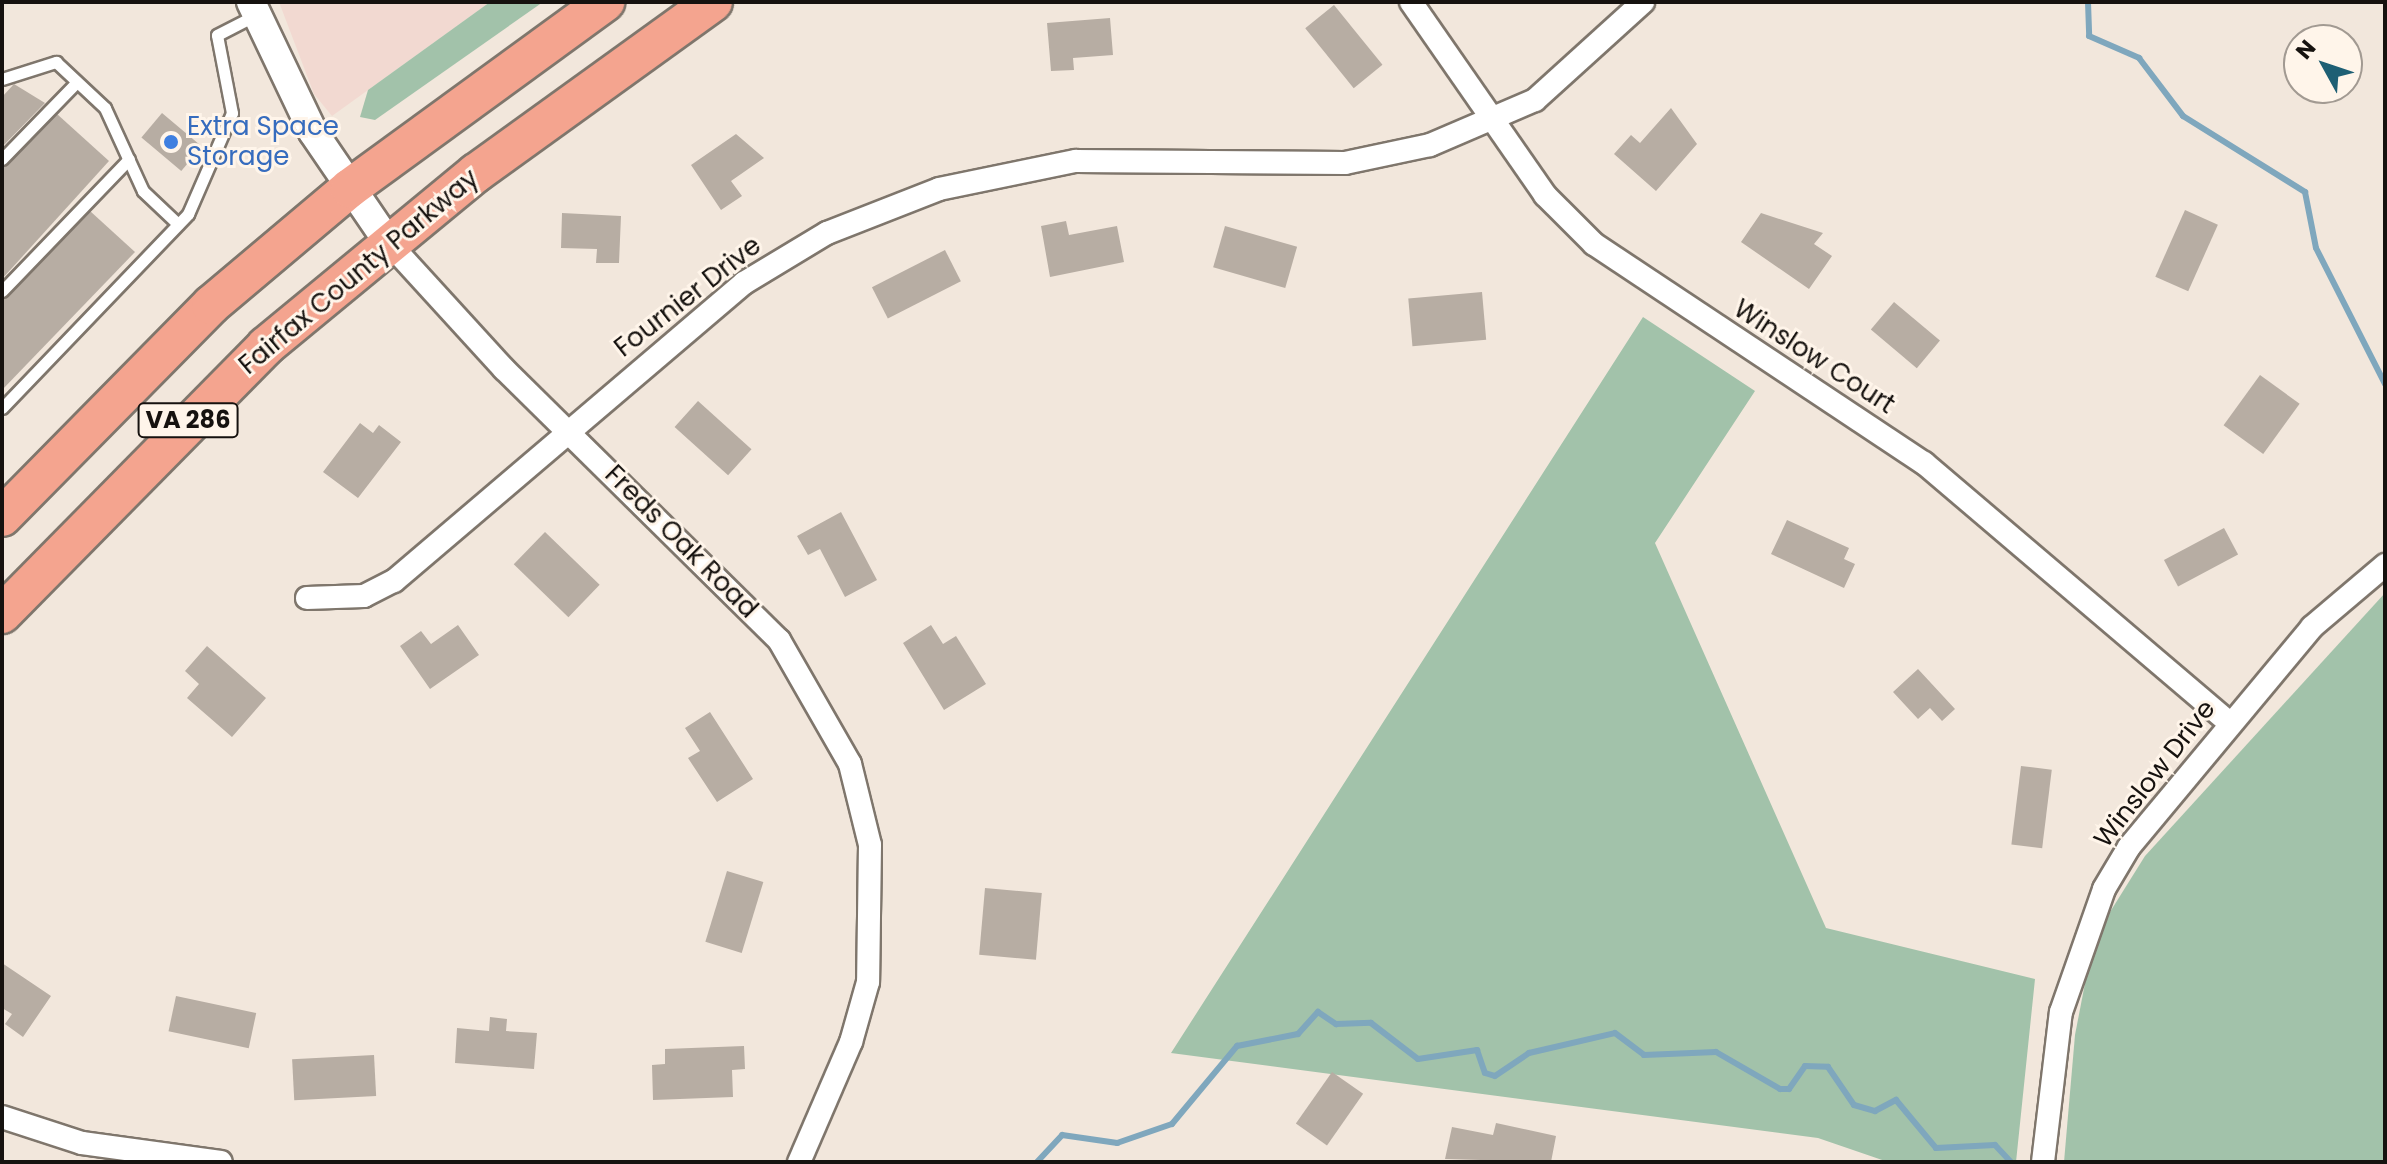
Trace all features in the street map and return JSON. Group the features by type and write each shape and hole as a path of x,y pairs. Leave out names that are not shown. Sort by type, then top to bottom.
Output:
{"highway":[{"name":"VA 286","path":"2,517 199,315 350,188 605,2"},
{"name":"Fairfax County Parkway","path":"2,614 181,427 388,242 713,2"}],"street":[{"name":"Winslow Court","path":"1411,2 1545,195 1594,244 1924,463 2230,723"},
{"name":"Fournier Drive","path":"307,598 364,596 394,581 744,283 827,233 939,189 1076,161 1345,163 1430,145 1535,100 1578,67 1643,2"},
{"name":"Freds Oak Road","path":"254,9 294,97 350,188 388,242 569,432 779,640 829,717 862,799 873,883 868,982 851,1042 799,1162"},
{"name":"Winslow Drive","path":"2043,1162 2061,1012 2084,930 2129,847 2230,723 2333,605 2385,565"},
{"path":"2,1117 79,1152 221,1162"}],"lane":[{"path":"2,408 178,224 205,184 232,113 217,35 254,9"},
{"path":"2,79 56,62 105,108 143,191 178,224"},
{"path":"2,159 77,82"},
{"path":"2,291 129,159"}],"shaded area":[{"path":"279,2 490,2 332,116 314,94"}],"green space":[{"path":"490,2 543,2 375,120 360,117 368,90"},
{"path":"1643,317 1755,391 1655,543 1826,928 2035,979 2016,1162 1888,1162 1818,1138 1171,1053"},
{"path":"2385,593 2385,1162 2064,1162 2075,1035 2087,973 2110,912 2145,856"}],"building":[{"path":"1334,5 1382,65 1354,88 1305,28"},
{"path":"1110,18 1113,55 1073,58 1074,70 1051,71 1047,23"},
{"path":"14,84 45,103 2,147 2,97"},
{"path":"1671,108 1697,144 1656,191 1614,154 1631,135 1640,143"},
{"name":"Extra Space Storage","path":"162,113 202,146 181,171 141,138"},
{"path":"57,114 109,161 2,279 2,167"},
{"path":"736,134 764,158 731,181 742,196 721,210 691,165"},
{"path":"2185,210 2218,225 2188,291 2155,277"},
{"path":"90,211 135,252 2,390 2,299"},
{"path":"562,213 621,216 619,263 596,263 597,249 561,248"},
{"path":"1761,213 1823,233 1814,244 1832,256 1809,289 1741,242"},
{"path":"1066,221 1069,235 1117,226 1124,262 1050,277 1041,226"},
{"path":"1225,226 1297,247 1285,288 1213,267"},
{"path":"945,250 961,281 888,318 872,287"},
{"path":"1482,292 1486,340 1412,346 1408,298"},
{"path":"1894,302 1940,341 1917,368 1871,330"},
{"path":"2260,375 2300,404 2263,454 2224,425"},
{"path":"698,401 752,449 728,475 675,427"},
{"path":"360,423 373,433 379,425 401,442 358,498 323,472"},
{"path":"841,512 877,580 845,597 820,549 808,555 797,536"},
{"path":"1787,520 1849,548 1844,559 1855,564 1844,588 1771,554"},
{"path":"2224,528 2238,554 2178,586 2164,560"},
{"path":"545,532 600,585 568,617 514,564"},
{"path":"458,625 479,655 430,689 400,646 421,631 431,644"},
{"path":"931,625 943,644 956,636 986,684 944,710 903,643"},
{"path":"207,646 266,698 232,737 187,698 199,684 185,671"},
{"path":"1918,669 1955,709 1942,721 1930,708 1918,719 1893,692"},
{"path":"710,712 753,779 717,802 688,758 700,751 685,728"},
{"path":"2021,766 2052,770 2042,848 2011,844"},
{"path":"727,871 763,882 742,953 705,942"},
{"path":"985,888 1042,893 1036,960 979,955"},
{"path":"2,963 51,996 23,1037 5,1024 12,1014 2,1008"},
{"path":"176,996 256,1013 249,1048 169,1031"},
{"path":"490,1017 507,1019 506,1031 537,1033 534,1069 455,1063 457,1028 489,1031"},
{"path":"744,1046 745,1069 732,1070 733,1097 653,1100 652,1065 665,1064 665,1049"},
{"path":"374,1055 376,1096 294,1100 292,1059"},
{"path":"1332,1072 1363,1094 1327,1145 1296,1124"},
{"path":"1496,1123 1556,1136 1551,1162 1445,1159 1452,1127 1493,1135"}],"waterway":[{"path":"2088,2 2089,36 2139,58 2183,116 2305,192 2316,248 2385,384"},
{"path":"1037,1162 1062,1135 1117,1143 1172,1124 1237,1046 1298,1034 1318,1012 1336,1024 1371,1023 1418,1059 1477,1050 1485,1073 1495,1076 1529,1053 1615,1033 1644,1055 1716,1052 1780,1089 1789,1089 1805,1066 1828,1067 1854,1105 1875,1111 1896,1100 1936,1148 1995,1145 2011,1162"}],"place":[{"name":"Extra Space Storage","path":"171,142"}]}
